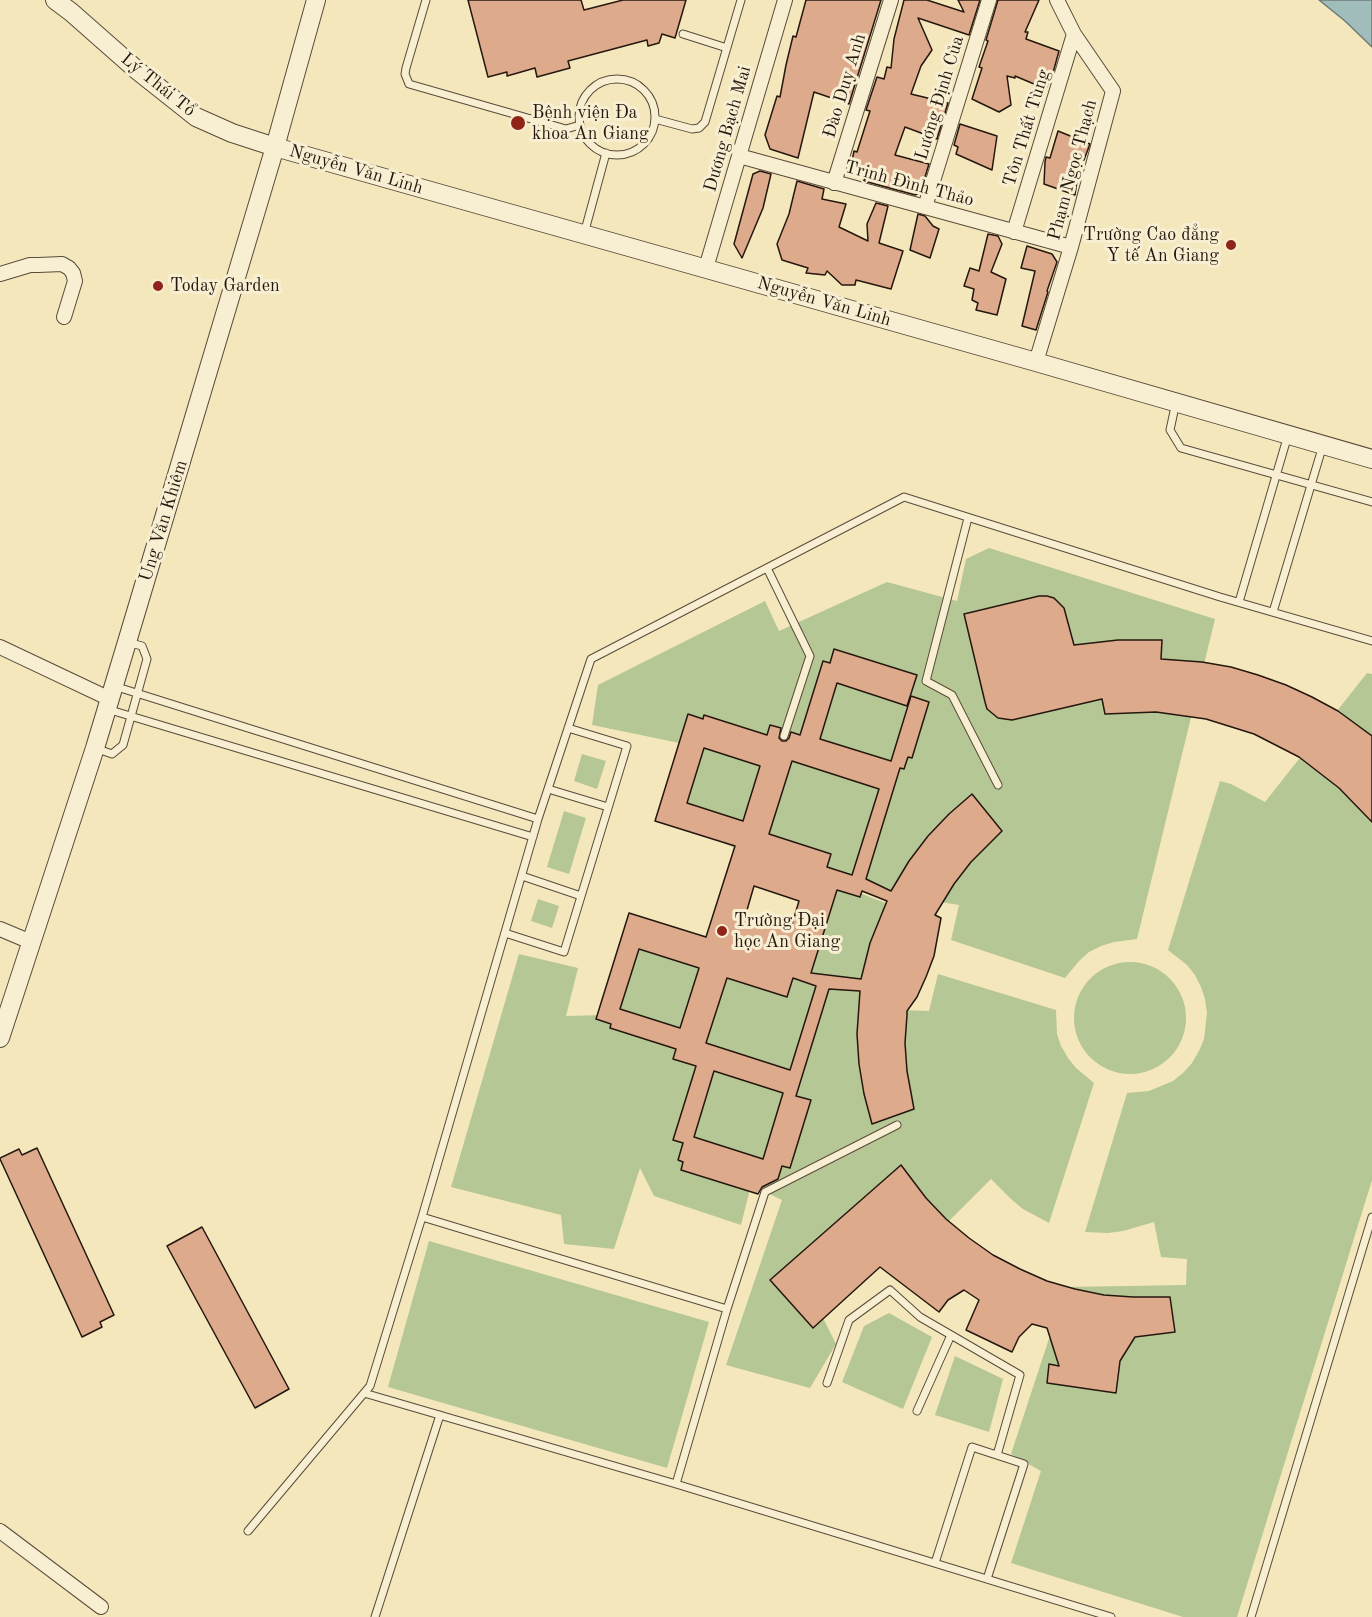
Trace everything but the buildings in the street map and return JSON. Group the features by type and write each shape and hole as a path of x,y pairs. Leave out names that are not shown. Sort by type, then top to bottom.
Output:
{"street":[{"name":"Lý Thái Tổ","path":"55,0 196,117 232,133 275,147"},
{"name":"Ung Văn Khiêm","path":"0,1038 95,748 275,147 316,0"},
{"name":"Dương Bạch Mai","path":"706,268 785,0"},
{"name":"Đào Duy Anh","path":"834,183 891,0"},
{"name":"Lương Định Của","path":"925,207 989,0"},
{"name":"Phạm Ngọc Thạch","path":"1036,362 1071,247 1113,91 1074,33 1057,0"},
{"name":"Tôn Thất Tùng","path":"1014,232 1074,33"},
{"name":"Nguyễn Văn Linh","path":"275,147 1372,459"},
{"name":"Trịnh Đình Thảo","path":"739,156 1071,247"},
{"path":"0,274 38,264 62,264 69,268 75,281 64,317"},
{"path":"0,647 110,698"},
{"path":"0,929 32,942"},
{"path":"0,1531 101,1607"}],"lane":[{"path":"426,0 406,68 405,74 410,84 566,129 580,125"},
{"path":"655,119 692,129 699,128 705,122 741,0"},
{"path":"683,34 727,48"},
{"path":"614,79 627,80 639,85 648,94 654,106 653,130 639,148 629,153 617,155 606,153 595,147 586,138 580,125 579,112 583,100 591,89 601,82 614,79"},
{"path":"584,234 606,153"},
{"path":"1176,402 1170,430 1180,448 1372,502"},
{"path":"1239,602 1288,435"},
{"path":"1273,612 1323,445"},
{"path":"248,1531 370,1386 423,1217 538,819 591,659 904,497 1239,602 1372,641"},
{"path":"968,518 926,681 952,695 999,785"},
{"path":"767,568 810,656 784,736"},
{"path":"95,748 112,753 123,745 147,659 142,646 127,642"},
{"path":"110,698 137,693 538,819"},
{"path":"110,698 131,716 533,837"},
{"path":"505,933 564,952 627,746 568,728"},
{"path":"548,789 608,807"},
{"path":"522,876 581,896"},
{"path":"676,1484 727,1310 765,1192 897,1125"},
{"path":"423,1217 727,1310"},
{"path":"1251,1617 1372,1217"},
{"path":"827,1383 849,1320 890,1290 920,1317 1020,1375 997,1455"},
{"path":"917,1412 951,1335"},
{"path":"364,1393 676,1484 1111,1617"},
{"path":"375,1617 440,1415"},
{"path":"935,1563 972,1447 1024,1464 987,1579"}],"green space":[{"path":"989,548 1215,619 1137,939 1114,942 1089,952 1065,978 951,940 959,905 842,886 898,908 877,1009 929,1011 938,974 1056,1010 1057,1034 1061,1046 1076,1068 1094,1083 1049,1223 1023,1209 991,1179 937,1233 898,1217 820,1312 836,1344 810,1388 726,1365 782,1200 751,1185 741,1225 654,1196 640,1168 614,1249 564,1244 561,1215 451,1187 519,954 578,968 566,1016 604,1015 626,933 792,954 818,883 671,821 694,746 592,725 598,685 765,601 779,631 887,582 957,601 966,559"},
{"path":"1367,673 1372,674 1372,1180 1237,1617 1183,1617 1011,1563 1041,1471 1011,1454 1066,1287 1186,1285 1187,1259 1161,1257 1154,1222 1123,1231 1085,1232 1127,1093 1149,1091 1173,1081 1192,1063 1204,1039 1207,1013 1201,987 1187,965 1168,950 1220,781 1231,784 1265,802"},
{"path":"582,754 606,761 597,789 574,781"},
{"path":"564,811 586,818 569,874 547,867"},
{"path":"538,899 559,906 552,928 531,921"},
{"path":"1130,962 1151,967 1169,979 1181,997 1186,1018 1181,1039 1169,1057 1151,1069 1130,1074 1109,1069 1091,1057 1079,1039 1074,1018 1079,997 1091,979 1109,967"},
{"path":"429,1241 709,1322 667,1468 388,1387"},
{"path":"889,1313 932,1337 903,1409 842,1382 864,1326"},
{"path":"955,1356 1003,1379 989,1432 935,1415"}],"water":[{"path":"1319,0 1372,0 1372,47 1345,21"}],"place":[{"name":"Bệnh viện Đa khoa An Giang","path":"518,123"},
{"name":"Trường Cao đẳng Y tế An Giang","path":"1231,245"},
{"name":"Today Garden","path":"158,286"},
{"name":"Trường Đại học An Giang","path":"722,931"}]}
